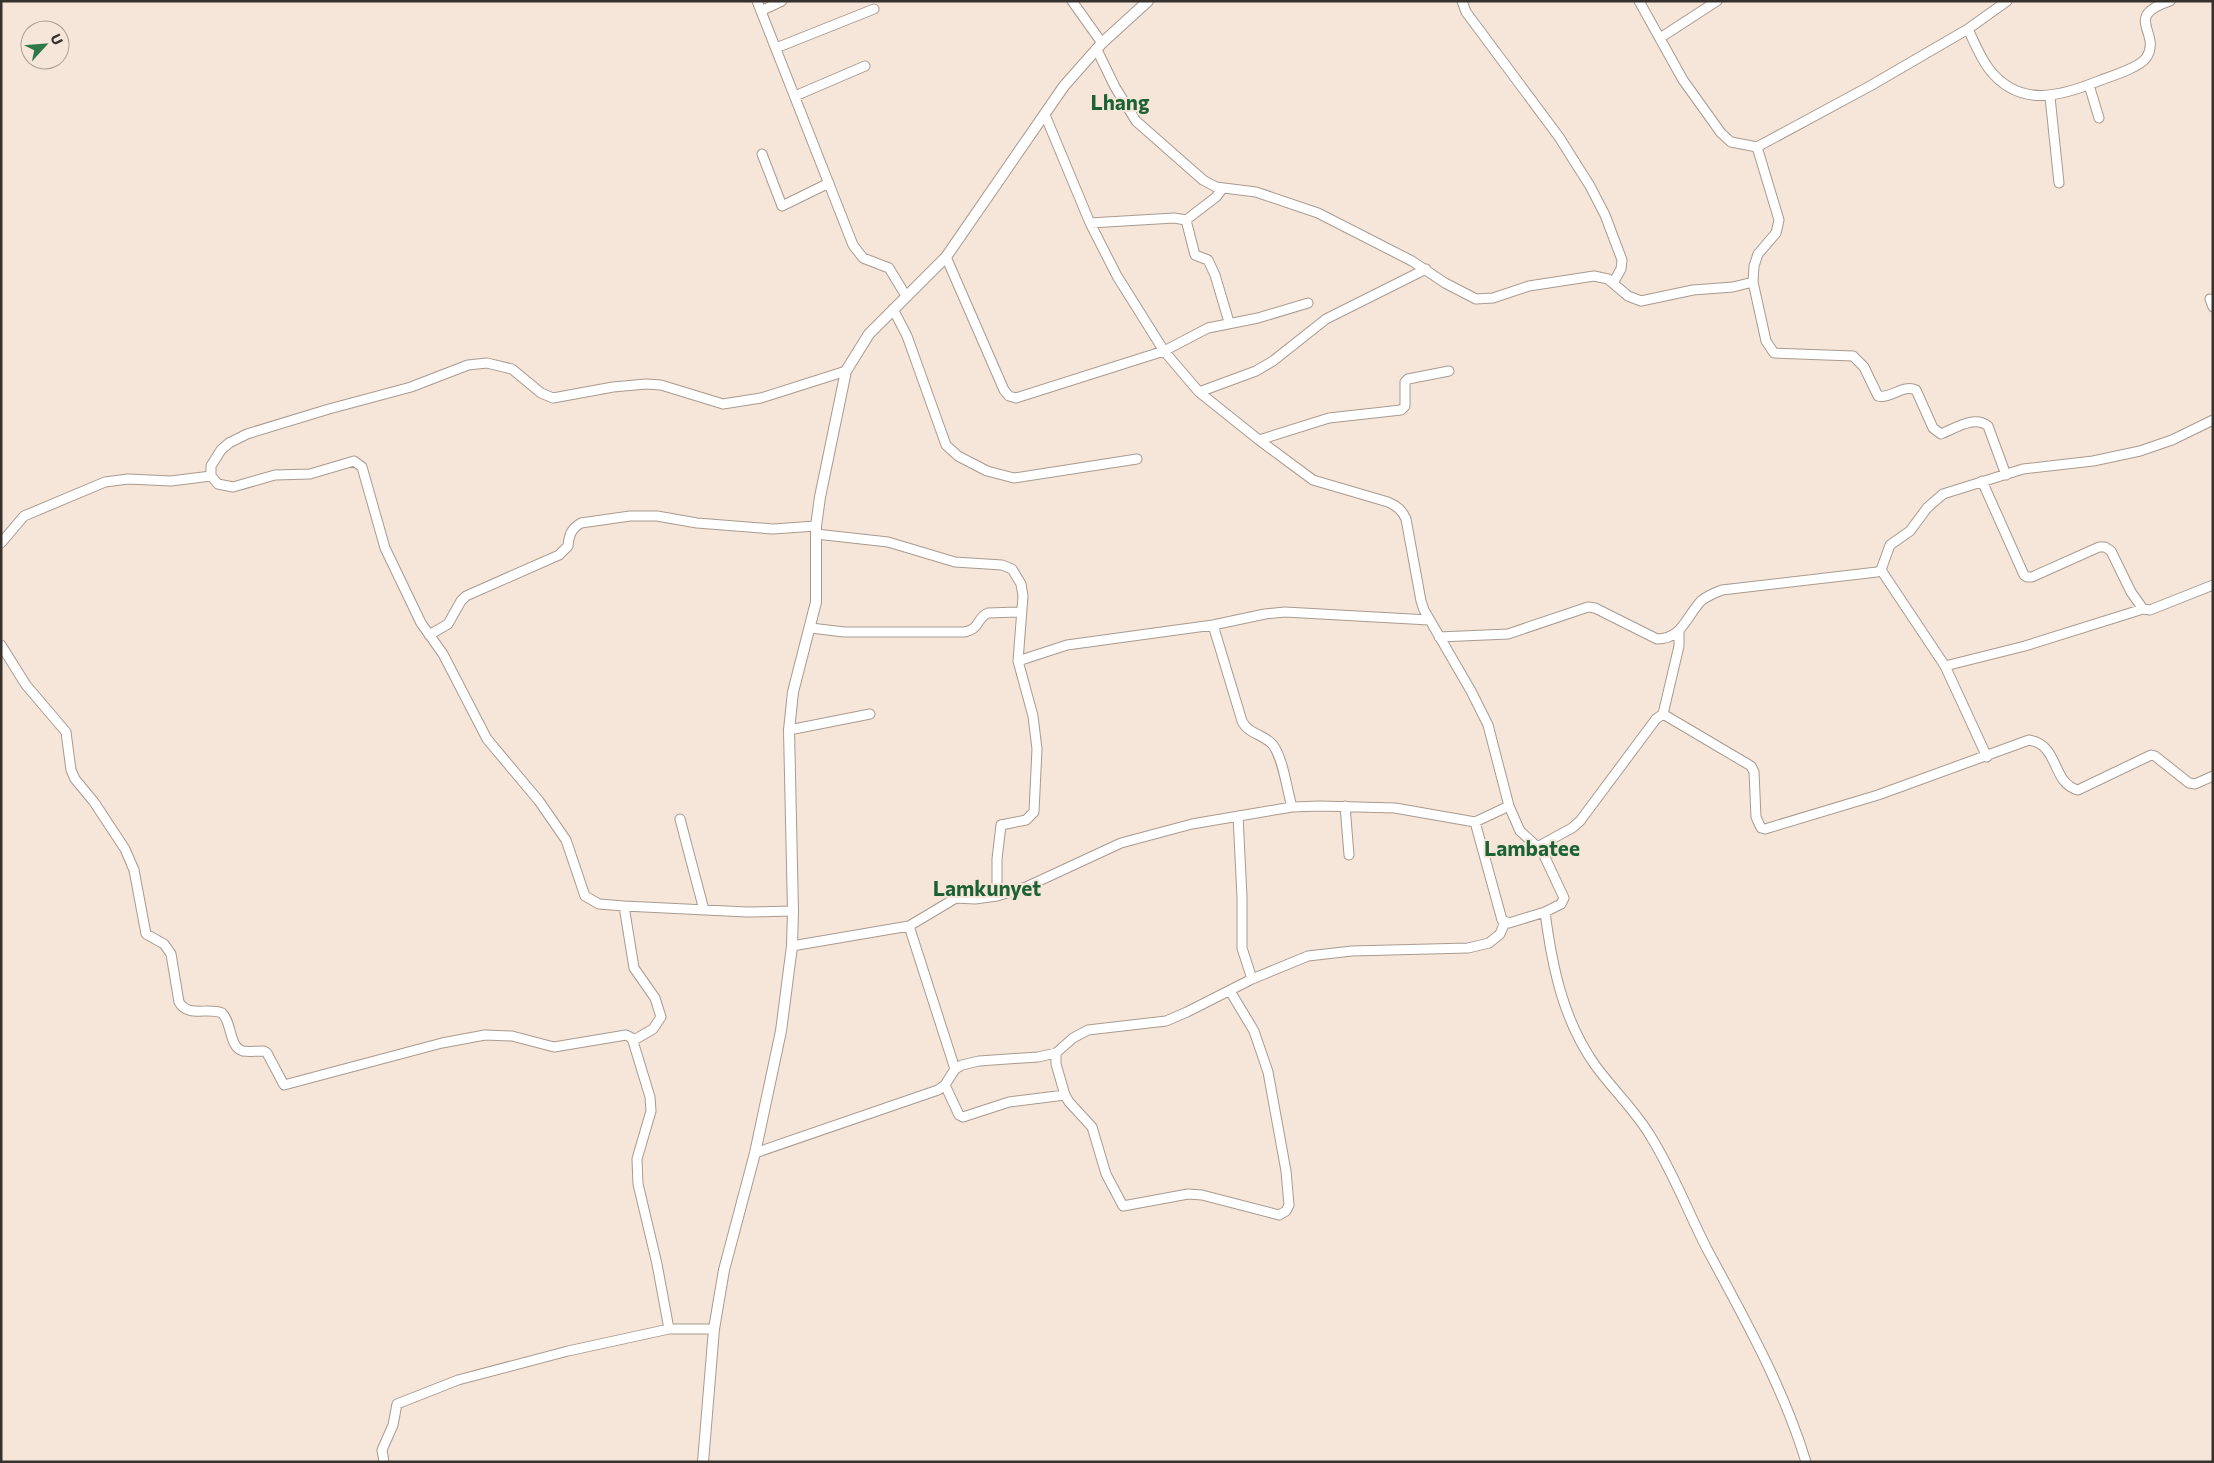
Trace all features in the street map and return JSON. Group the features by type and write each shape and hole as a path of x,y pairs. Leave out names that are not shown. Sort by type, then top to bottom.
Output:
{"street":[{"path":"757,1 853,245 863,258 889,268 906,296"},
{"path":"761,11 782,1"},
{"path":"1072,1 1099,47 1115,87 1136,121 1204,180 1216,187 1260,194 1318,213 1426,269 1445,283 1470,296 1482,299 1493,298 1529,286 1572,278 1601,276 1613,283 1628,296 1641,301 1693,290 1733,287 1753,282"},
{"path":"704,1462 714,1329 724,1270 755,1152 781,1031 792,946 793,911 789,730 793,692 811,628 816,602 816,530 820,497 846,371 861,344 893,309 946,257 1064,86 1099,47 1148,1"},
{"path":"1462,1 1466,12 1559,137 1594,193 1605,215 1622,260 1621,269 1613,283"},
{"path":"1639,1 1683,80 1726,138 1737,144 1757,147 1839,104 1968,29 2007,1"},
{"path":"1660,38 1717,1"},
{"path":"1968,29 1980,55 1999,80 2022,92 2039,97 2050,97 2089,86 2120,73 2146,58 2150,49 2146,18 2148,12 2155,6 2170,1"},
{"path":"776,48 874,9"},
{"path":"795,96 865,66"},
{"path":"2089,86 2099,118"},
{"path":"2050,97 2059,182"},
{"path":"1044,115 1090,223 1117,276 1164,351 1199,392 1258,440 1313,480 1388,502 1397,506 1403,512 1406,518 1421,601 1429,620 1471,691 1488,725 1510,806 1523,835 1539,846 1564,898 1561,904 1545,912 1509,923 1502,920 1475,822"},
{"path":"1757,147 1779,220 1776,233 1758,254 1754,266 1753,282 1766,341 1774,352 1853,356 1864,367 1878,396 1882,397 1907,388 1916,390 1933,428 1941,434 1975,420 1983,422 1988,426 2006,475"},
{"path":"762,154 782,206 829,183"},
{"path":"1090,223 1186,220 1209,203 1223,188"},
{"path":"1186,220 1191,246 1196,256 1208,260 1215,275 1229,322"},
{"path":"946,257 1004,390 1013,398 1164,351 1208,328 1229,322 1258,318 1308,303"},
{"path":"1199,392 1256,371 1273,361 1326,319 1426,269"},
{"path":"893,309 907,336 946,445 958,456 987,471 1014,478 1137,459"},
{"path":"793,911 704,910 624,906 599,904 586,896 566,840 539,801 487,739 443,654 429,635 413,607 385,548 368,494 364,471 357,462 336,465 306,475 275,475 233,487 218,484 211,476 211,466 221,450 229,442 247,434 411,387 468,366 487,363 512,369 541,392 553,398 631,384 661,385 723,404 760,398 846,371"},
{"path":"1258,440 1329,418 1401,410 1405,406 1405,382 1408,379 1449,371"},
{"path":"1987,757 1945,666 1881,570 1887,549 1910,531 1934,500 1955,489 2023,469 2093,461 2140,451 2172,440 2213,420"},
{"path":"1,543 24,516 105,482 120,479 178,481 211,476"},
{"path":"1982,482 2027,577 2032,577 2099,547 2105,547 2111,551 2131,592 2143,609"},
{"path":"429,635 448,624 460,601 466,596 559,555 568,546 569,534 574,527 581,523 630,516 657,516 697,523 773,529 816,530 888,542 955,562 1002,565 1012,569 1020,584 1023,596 1018,662 1033,716 1037,749 1034,812 1026,820 1001,825 997,858 997,896"},
{"path":"1439,637 1508,634 1588,607 1595,608 1657,639 1665,639 1679,632 1706,597 1722,590 1873,573 1881,570"},
{"path":"1945,666 2025,646 2143,609 2150,610 2162,607 2213,585"},
{"path":"811,628 844,632 964,632 974,629 984,615 988,613 1021,612"},
{"path":"1018,662 1067,645 1212,625 1275,613 1429,620"},
{"path":"1212,625 1244,726 1266,739 1276,751 1292,806"},
{"path":"1539,846 1572,828 1580,821 1656,719 1662,714 1678,646 1679,632"},
{"path":"1,645 26,685 66,732 71,770 75,779 99,809 126,849 134,870 146,934 164,944 171,954 179,1002 182,1007 191,1011 222,1013 227,1018 235,1045 242,1051 264,1051 267,1053 284,1085 486,1034 512,1036 554,1047 626,1035 634,1040 650,1097 650,1111 637,1159 638,1184 657,1264 669,1329"},
{"path":"789,730 870,714"},
{"path":"1662,714 1670,716 1752,766 1754,772 1756,817 1761,828 1766,829 1878,795 1987,757 2029,740 2038,741 2046,746 2066,784 2078,790 2151,755 2155,756 2189,783 2195,784 2213,776"},
{"path":"792,946 909,926 956,898 975,899 997,896 1026,887 1121,844 1192,824 1292,806 1395,808 1475,822 1510,806"},
{"path":"1344,806 1349,855"},
{"path":"1238,816 1242,897 1242,948 1252,979"},
{"path":"680,819 704,910"},
{"path":"624,906 634,968 655,998 661,1017 653,1029 634,1040"},
{"path":"1545,912 1558,987 1577,1035 1596,1066 1624,1098 1652,1137 1706,1247 1762,1351 1806,1462"},
{"path":"755,1152 914,1099 945,1085 955,1069 970,1063 1038,1057 1056,1053 1073,1038 1088,1030 1166,1021 1252,979 1308,956 1352,951 1468,948 1489,943 1500,934 1505,922"},
{"path":"909,926 955,1069"},
{"path":"1056,1053 1056,1064 1065,1095 1092,1127 1106,1174 1123,1206 1188,1194 1202,1195 1279,1215 1283,1214 1288,1205 1286,1171 1268,1072 1254,1031 1230,991"},
{"path":"945,1085 959,1115 963,1117 1009,1102 1065,1095"},
{"path":"384,1462 382,1450 393,1425 398,1404 458,1380 568,1351 669,1329 714,1329"}],"district":[{"name":"Lhang","path":"1120,101"},
{"name":"Lambatee","path":"1532,847"},
{"name":"Lamkunyet","path":"987,887"}]}
